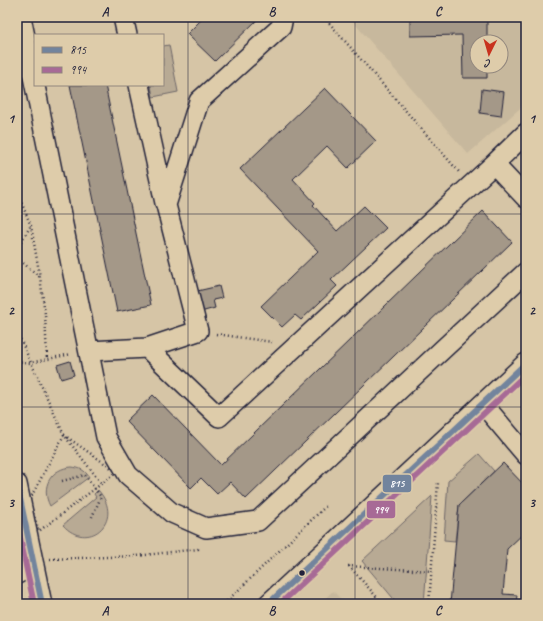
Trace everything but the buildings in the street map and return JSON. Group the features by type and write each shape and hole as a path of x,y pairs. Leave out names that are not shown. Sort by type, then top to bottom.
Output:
{"street":[{"path":"21,17 34,81"},
{"path":"123,17 127,34"},
{"path":"166,205 199,101 281,27 283,17"},
{"path":"35,86 106,437 128,475 172,513 206,528 258,521 526,272"},
{"path":"89,351 147,348 198,331 166,205 138,86"},
{"path":"147,348 219,417 526,133"},
{"path":"494,164 526,198"},
{"path":"268,604 526,364"},
{"path":"482,404 526,455"},
{"path":"17,484 41,562 42,604"},
{"path":"17,574 41,562"}],"path":[{"path":"324,17 471,185"},
{"path":"17,192 31,226 45,314 47,359"},
{"path":"17,248 31,226"},
{"path":"17,258 40,277"},
{"path":"198,331 297,345"},
{"path":"17,332 64,435 102,484"},
{"path":"17,361 30,363 89,351"},
{"path":"64,435 116,472 95,490 40,531 29,501 64,435"},
{"path":"62,481 84,475 101,497 91,519"},
{"path":"429,604 438,482"},
{"path":"224,604 327,505"},
{"path":"41,562 136,556 198,549 206,528"},
{"path":"384,604 348,566 431,571"}],"shaded area":[{"path":"349,17 526,17 526,103 468,154"},
{"path":"169,45 178,92 153,97 151,86 164,86 164,46"},
{"path":"479,454 494,471 459,505 455,541 444,540 448,481"},
{"path":"72,467 82,470 89,477 50,506 46,492 49,480 58,471"},
{"path":"98,490 106,502 108,512 106,522 100,530 92,534 83,536 73,533 63,525 96,497 94,494"},
{"path":"432,496 424,604 398,604 362,561"},
{"path":"333,591 346,604 319,604"}],"transit line":[{"name":"815","path":"268,604 526,363"},
{"name":"994","path":"280,604 526,374"},
{"name":"815","path":"17,484 42,604"},
{"name":"994","path":"17,523 34,604"}]}
